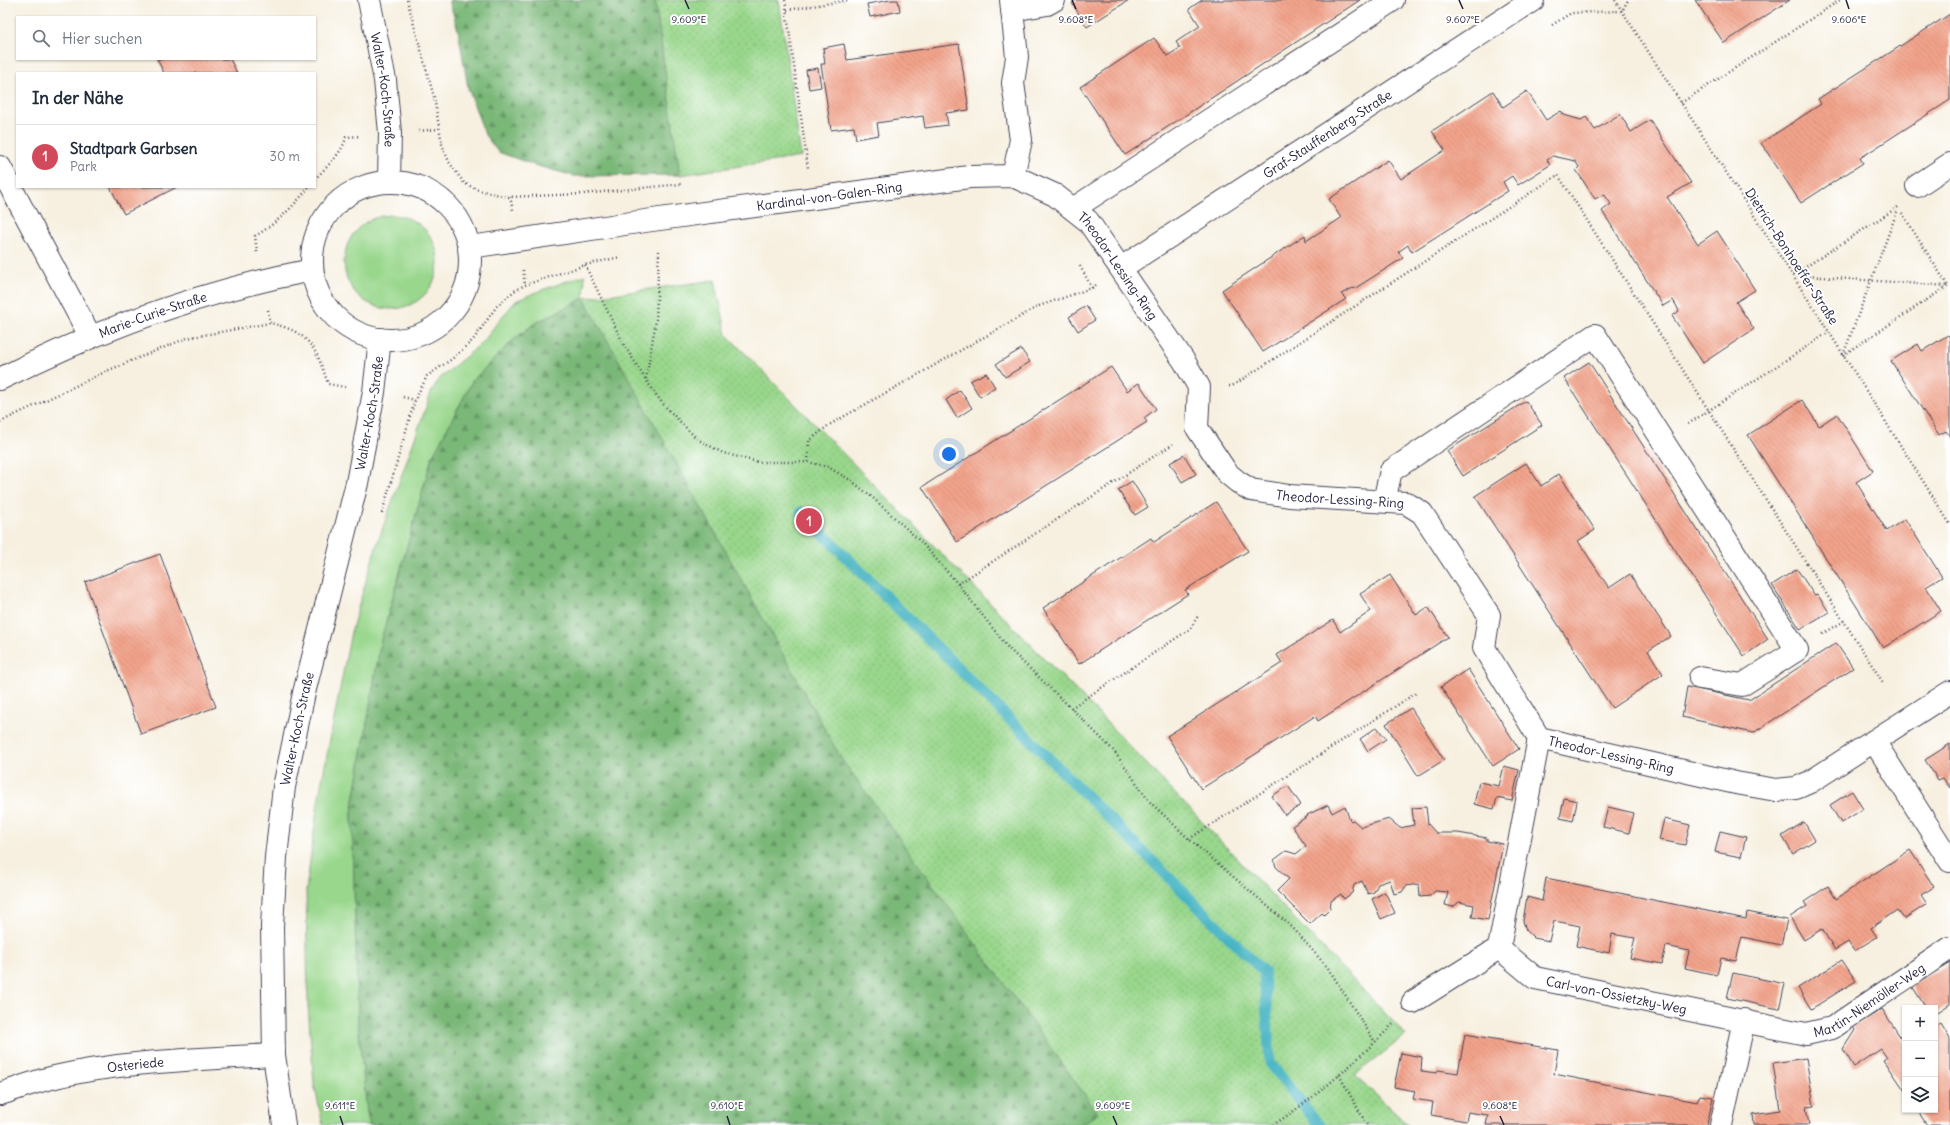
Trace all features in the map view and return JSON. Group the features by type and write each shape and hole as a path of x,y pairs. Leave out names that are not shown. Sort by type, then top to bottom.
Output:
{"street":[{"name":"Walter-Koch-Straße","path":"369,0 385,80 390,133 389,181"},
{"path":"1013,176 1021,140 1013,83 1017,57 1011,5 1047,4 1054,0"},
{"path":"1073,209 1393,0"},
{"name":"Graf-Stauffenberg-Straße","path":"1121,268 1533,0"},
{"path":"1917,186 1950,164"},
{"path":"0,167 90,336"},
{"name":"Theodor-Lessing-Ring","path":"1013,176 1055,195 1088,221 1184,361 1199,387"},
{"name":"Kardinal-von-Galen-Ring","path":"470,247 645,220 961,178 1013,176"},
{"path":"389,181 408,182 426,189 442,199 455,213 465,229 470,247 470,272 463,296 448,316 428,331 405,339 380,339 355,332 334,316 319,295 312,270 313,244 323,219 340,200 363,186 389,181"},
{"name":"Marie-Curie-Straße","path":"0,379 90,336 186,301 261,280 312,270"},
{"path":"1384,501 1391,471 1595,335 1797,650 1742,685 1700,678"},
{"name":"Walter-Koch-Straße","path":"284,1125 274,1055 272,926 276,856 284,787 304,693 357,483 374,392 380,339"},
{"path":"1197,428 1199,387"},
{"name":"Theodor-Lessing-Ring","path":"1197,428 1227,473 1251,490 1288,496 1406,503 1422,513 1489,615 1484,648 1539,738 1736,783 1776,790 1796,788 1810,782 1950,692"},
{"path":"1413,1002 1499,948 1539,738"},
{"path":"1874,741 1950,861"},
{"name":"Carl-von-Ossietzky-Weg","path":"1499,948 1535,978 1806,1034"},
{"name":"Martin-Niemöller-Weg","path":"1806,1034 1832,1028 1950,948"},
{"path":"1721,1125 1744,1020"},
{"name":"Osteriede","path":"0,1094 47,1079 96,1070 183,1060 274,1055"}],"path":[{"path":"408,0 432,90 442,144 449,162 464,183 478,190 510,197"},
{"path":"785,0 809,170"},
{"path":"786,10 850,0"},
{"name":"Dietrich-Bonhoeffer-Straße","path":"1615,0 1829,332 1950,524"},
{"path":"1681,103 1840,0"},
{"path":"316,178 335,156 345,142 346,138"},
{"path":"1199,387 1232,386 1558,175 1884,684"},
{"path":"1792,275 1899,207 1917,186"},
{"path":"255,236 271,227 296,203 308,188"},
{"path":"1843,355 1899,207"},
{"path":"1899,207 1949,286"},
{"path":"651,251 666,248"},
{"path":"646,380 656,320 659,250"},
{"path":"382,514 415,400 427,376 452,359 472,340 497,306 506,297 525,285 585,265 622,257"},
{"path":"1078,262 1092,288"},
{"path":"585,265 623,343 646,380 662,403 697,439 717,449 758,462 808,462 828,467 852,481 921,542 958,584 1009,649 1071,708 1114,752 1149,801 1189,839 1292,927 1328,968 1375,1042"},
{"path":"808,462 809,441 829,425 1039,306 1092,288 1121,268"},
{"path":"1792,275 1949,286"},
{"path":"1843,355 1949,286"},
{"path":"0,422 110,370 187,338 270,323 282,326 310,342 320,358 328,384"},
{"path":"1663,441 1829,332"},
{"path":"958,584 1197,428"},
{"path":"1071,708 1190,629 1198,616"},
{"path":"1189,839 1416,692"},
{"path":"1273,1125 1290,1114 1339,1075 1375,1042 1413,1002"},
{"path":"1339,1075 1367,1125"}],"green space":[{"path":"449,0 655,0 680,175 574,176 534,165 498,152 485,135 468,88 458,30"},
{"path":"655,0 779,0 801,157 680,175"},
{"path":"391,215 409,218 424,229 435,244 438,262 435,280 424,295 409,306 391,309 373,306 358,295 347,280 344,262 347,244 358,229 373,218"},
{"path":"585,275 584,298 534,324 510,343 473,380 432,457 381,640 352,813 358,1022 367,1112 370,1125 323,1125 314,1084 308,1006 306,890 319,796 351,632 376,547 431,393 438,380 484,341 499,320 516,301 536,292"},
{"path":"715,280 727,335 1092,707 1406,1035 1355,1075 1408,1125 1081,1125 1098,1113 841,758 584,298"},
{"path":"584,298 841,758 1098,1113 1081,1125 370,1125 367,1112 358,1022 352,813 381,640 432,457 473,380 510,343 534,324"}],"building":[{"path":"898,0 900,11 870,17 867,4"},
{"path":"1076,0 1129,0 1087,27 1072,3"},
{"path":"1202,0 1360,0 1125,155 1080,87 1154,38 1167,56 1180,48 1176,42 1200,26 1189,9"},
{"path":"1695,0 1790,0 1724,43"},
{"path":"1950,14 1950,100 1860,158 1863,163 1801,203 1761,143 1821,104 1818,99"},
{"path":"844,44 847,60 959,44 969,110 946,113 948,125 925,128 923,116 877,123 879,135 856,139 854,127 831,130 821,64 825,64 823,48"},
{"path":"158,60 230,60 236,72 164,72"},
{"path":"818,68 821,87 809,89 806,70"},
{"path":"1493,91 1503,107 1527,91 1546,120 1561,111 1564,115 1581,120 1586,117 1595,130 1620,114 1631,132 1650,120 1691,183 1667,197 1698,244 1717,231 1755,290 1736,302 1754,329 1703,363 1672,316 1679,311 1673,300 1663,306 1602,211 1611,204 1604,194 1595,199 1576,170 1579,167 1575,161 1553,156 1547,160 1550,165 1518,185 1512,176 1503,182 1508,191 1412,252 1408,245 1398,252 1403,258 1354,289 1353,288 1341,294 1346,299 1263,352 1222,290 1305,235 1306,241 1341,218 1329,199 1388,160 1401,179 1445,150 1432,131"},
{"path":"111,188 175,188 124,214"},
{"path":"1086,306 1095,320 1078,331 1069,317"},
{"path":"1948,335 1950,338 1950,437 1946,431 1939,435 1891,361 1918,344 1922,351"},
{"path":"1021,349 1030,362 1005,377 996,364"},
{"path":"1589,362 1768,639 1744,656 1564,378"},
{"path":"1111,367 1127,391 1139,383 1156,409 1144,418 1147,422 957,542 922,487"},
{"path":"986,373 995,387 980,397 970,381"},
{"path":"960,390 972,408 957,418 946,400"},
{"path":"1802,400 1819,426 1837,414 1873,471 1856,482 1887,531 1905,519 1942,577 1926,587 1941,611 1883,648 1748,435"},
{"path":"1526,401 1542,425 1463,476 1447,451"},
{"path":"1184,455 1196,474 1182,482 1170,463"},
{"path":"1526,463 1541,486 1559,474 1595,530 1578,541 1609,588 1630,574 1671,636 1648,651 1663,674 1612,708 1475,496"},
{"path":"1132,481 1148,507 1135,515 1118,490"},
{"path":"1216,502 1248,551 1185,590 1188,594 1079,664 1043,608 1151,538 1154,542"},
{"path":"160,554 216,707 141,734 85,582"},
{"path":"1797,569 1814,595 1817,594 1829,612 1800,629 1772,585"},
{"path":"1390,575 1416,615 1428,607 1448,637 1318,721 1315,716 1201,789 1167,736 1282,663 1277,655 1333,620 1340,632 1371,611 1360,594"},
{"path":"1836,643 1853,668 1753,733 1682,717 1687,687 1749,700"},
{"path":"1468,669 1519,749 1493,766 1441,687"},
{"path":"1411,708 1444,760 1418,776 1386,724"},
{"path":"1377,727 1386,739 1368,751 1360,739"},
{"path":"1950,744 1950,788 1943,778 1938,780 1925,760"},
{"path":"1504,766 1519,770 1512,801 1497,798 1494,809 1474,804 1479,782 1499,786"},
{"path":"1288,786 1301,805 1285,815 1272,796"},
{"path":"1852,791 1863,809 1841,823 1830,805"},
{"path":"1564,798 1577,801 1573,821 1560,818"},
{"path":"1328,805 1332,813 1345,806 1350,821 1353,820 1361,827 1389,819 1400,828 1414,825 1412,808 1426,807 1428,824 1436,833 1458,833 1487,838 1487,841 1503,844 1488,920 1472,917 1474,905 1459,902 1453,907 1445,905 1448,892 1435,891 1430,896 1420,897 1419,884 1406,886 1402,892 1394,894 1390,880 1378,884 1374,892 1368,894 1362,881 1354,885 1352,893 1344,899 1341,894 1331,901 1330,909 1324,915 1322,913 1310,924 1277,891 1289,879 1276,867 1274,860 1286,851 1296,854 1306,846 1292,826 1308,816 1307,815"},
{"path":"1608,807 1634,813 1629,833 1603,827"},
{"path":"1664,819 1690,825 1685,845 1659,840"},
{"path":"1804,822 1815,840 1793,854 1782,836"},
{"path":"1720,831 1746,837 1741,857 1715,852"},
{"path":"1910,850 1934,887 1921,895 1927,904 1904,919 1897,910 1871,928 1877,937 1854,951 1848,942 1835,950 1822,929 1804,940 1790,917 1807,906 1804,902 1828,886 1836,899"},
{"path":"1546,878 1746,919 1747,912 1787,920 1781,945 1742,937 1736,961 1721,958 1717,975 1685,968 1689,951 1666,946 1662,964 1630,958 1635,938 1612,934 1609,953 1576,946 1580,926 1554,921 1549,941 1534,938 1526,930 1523,921 1527,897 1542,901"},
{"path":"1385,892 1395,913 1381,919 1372,899"},
{"path":"1842,960 1856,981 1811,1009 1798,988"},
{"path":"1950,963 1950,1004 1938,1012 1938,1005 1924,1005 1912,986"},
{"path":"1733,973 1785,984 1779,1009 1727,998"},
{"path":"1882,1009 1902,1039 1902,1087 1884,1060 1887,1058 1881,1049 1854,1067 1843,1049 1855,1030 1853,1027"},
{"path":"1941,1023 1950,1038 1950,1125 1927,1125 1919,1113 1938,1113 1938,1025"},
{"path":"1465,1034 1558,1050 1554,1074 1697,1102 1700,1095 1713,1097 1707,1125 1486,1125 1488,1115 1468,1112 1466,1121 1431,1115 1433,1102 1413,1099 1415,1091 1394,1087 1401,1053 1422,1057 1421,1071 1437,1073 1438,1070 1458,1073"},
{"path":"1806,1058 1814,1106 1806,1107 1809,1125 1754,1125 1753,1114 1780,1110 1773,1063"}],"waterway":[{"path":"801,512 1264,972 1270,1063 1319,1125"}],"place":[{"name":"Stadtpark Garbsen","path":"809,521"}]}
